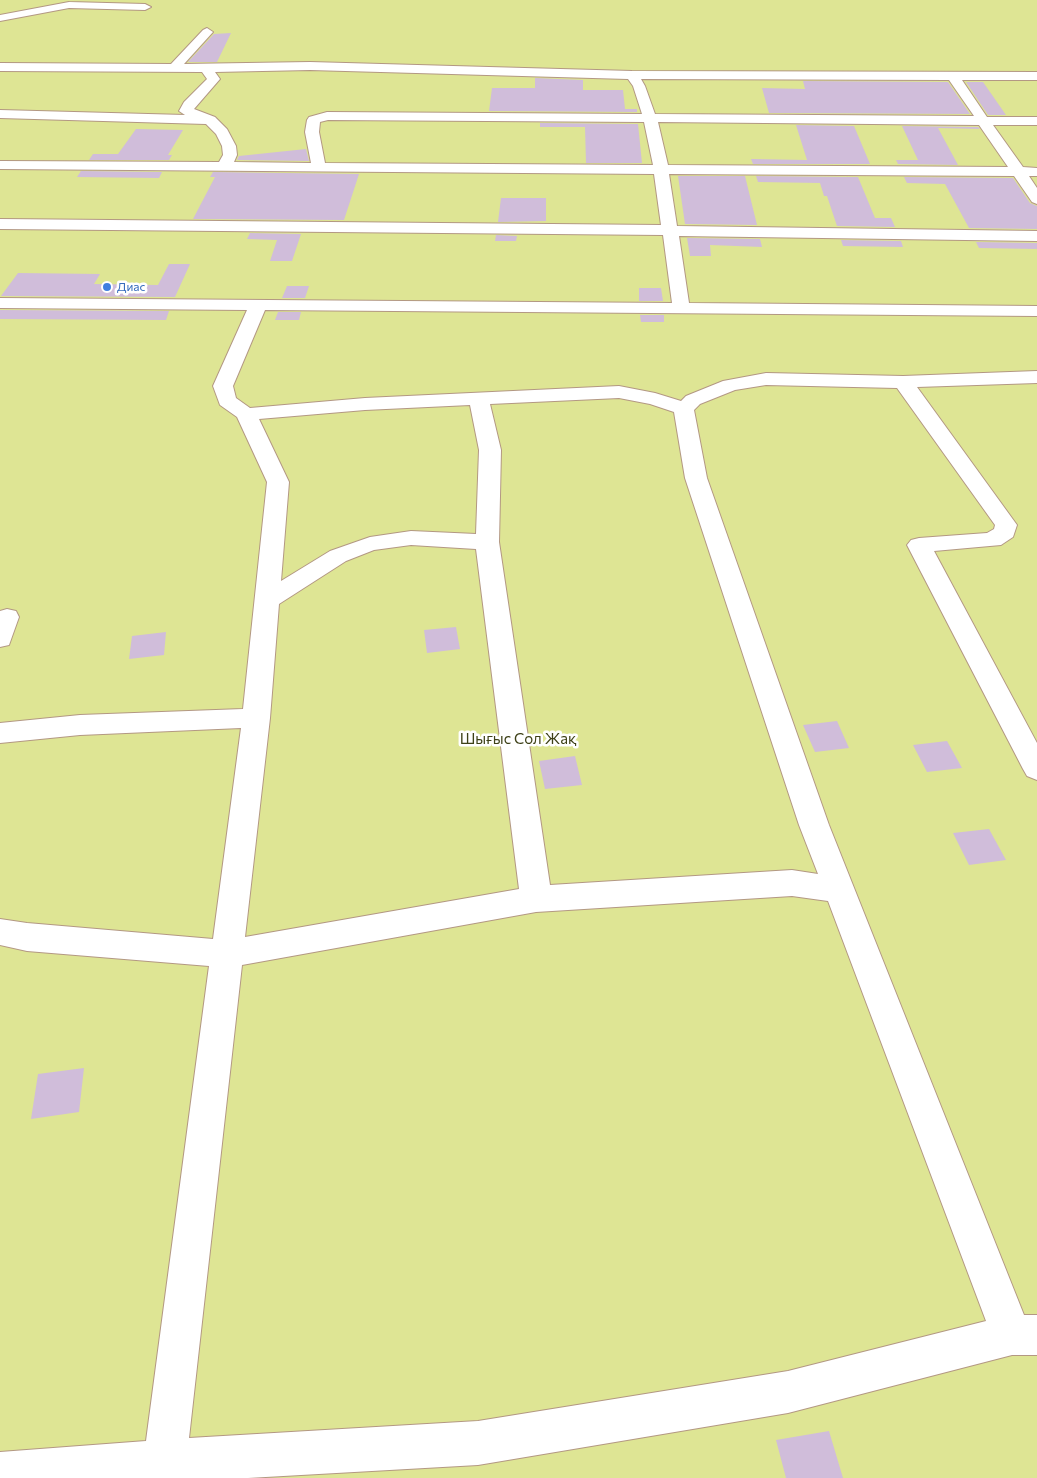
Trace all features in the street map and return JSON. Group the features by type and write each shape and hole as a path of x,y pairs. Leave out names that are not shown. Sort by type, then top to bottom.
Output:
{"street":[{"path":"0,18 70,5 145,7"},
{"path":"174,68 207,32"},
{"path":"0,67 212,68 310,66 632,74 1037,76"},
{"path":"212,68 208,72 214,79 191,102 186,111 210,120 222,132 229,146 230,155 224,166"},
{"path":"632,74 639,86 650,118 661,168 681,307"},
{"path":"952,75 1037,200"},
{"path":"0,114 210,120"},
{"path":"320,167 312,132 314,120 327,116 1037,121"},
{"path":"0,165 1037,172"},
{"path":"0,224 638,228 1037,236"},
{"path":"0,303 1037,311"},
{"path":"164,1470 256,718 278,482 246,414 227,401 223,386 259,304"},
{"path":"684,409 693,400 730,384 766,380 829,379 903,382 1037,377"},
{"path":"903,382 1006,525 1005,532 993,540 919,545 1037,769"},
{"path":"246,414 479,398 619,392 655,399 684,409"},
{"path":"479,398 490,450 487,542 536,899"},
{"path":"0,1474 164,1470 478,1443 788,1392 1024,1335 838,890 696,478 684,409"},
{"path":"268,600 338,556 370,544 411,538 487,542"},
{"path":"0,733 80,725 256,718"},
{"path":"0,932 27,937 227,954 536,899 792,883 838,890"}],"green space":[{"name":"Шығыс Сол Жақ","path":"0,0 1037,0 1037,1478 0,1478"}],"building":[{"path":"231,33 217,62 188,62 214,34"},
{"path":"535,78 583,80 583,90 623,90 625,109 637,109 637,112 489,111 492,88 535,88"},
{"path":"803,81 948,82 970,114 769,113 762,88 805,89"},
{"path":"966,82 983,82 1006,115 988,115"},
{"path":"540,123 638,124 642,163 586,163 585,127 540,127"},
{"path":"796,125 854,126 870,164 753,164 751,159 807,160"},
{"path":"902,126 978,127 980,129 938,128 958,165 898,164 896,160 918,160"},
{"path":"136,129 183,130 168,155 172,155 169,160 89,160 93,154 118,154"},
{"path":"306,149 309,161 237,160 239,156"},
{"path":"81,171 162,172 159,178 77,177"},
{"path":"213,172 359,174 344,220 193,219 215,177 210,177"},
{"path":"678,176 745,176 757,225 685,224"},
{"path":"756,176 858,177 875,218 891,218 895,227 837,226 827,196 824,196 820,183 758,182"},
{"path":"904,177 1013,178 1030,203 1037,206 1037,229 969,228 945,184 907,183"},
{"path":"501,198 546,198 546,221 498,222"},
{"path":"250,233 301,234 292,261 270,261 277,240 247,239"},
{"path":"496,235 517,236 516,241 495,241"},
{"path":"687,238 760,239 762,247 710,245 711,256 690,256"},
{"path":"841,240 901,241 903,247 843,246"},
{"path":"976,242 1037,243 1037,249 979,248"},
{"path":"169,264 190,264 175,297 1,296 18,273 100,274 94,284 158,285"},
{"path":"287,286 309,286 305,298 282,298"},
{"path":"639,288 661,288 663,301 639,301"},
{"path":"0,310 169,311 166,320 0,319"},
{"path":"278,312 301,312 299,320 275,320"},
{"path":"640,315 664,315 664,322 641,322"},
{"path":"456,627 460,649 427,653 424,630"},
{"path":"166,632 164,655 129,659 132,636"},
{"path":"837,721 849,748 815,752 803,725"},
{"path":"947,741 962,768 927,772 913,745"},
{"path":"575,756 582,785 545,789 539,761"},
{"path":"989,829 1006,860 969,865 953,833"},
{"path":"84,1068 79,1112 31,1119 38,1074"},
{"path":"829,1431 843,1478 786,1478 776,1440"}],"place":[{"name":"Диас","path":"107,287"}]}
